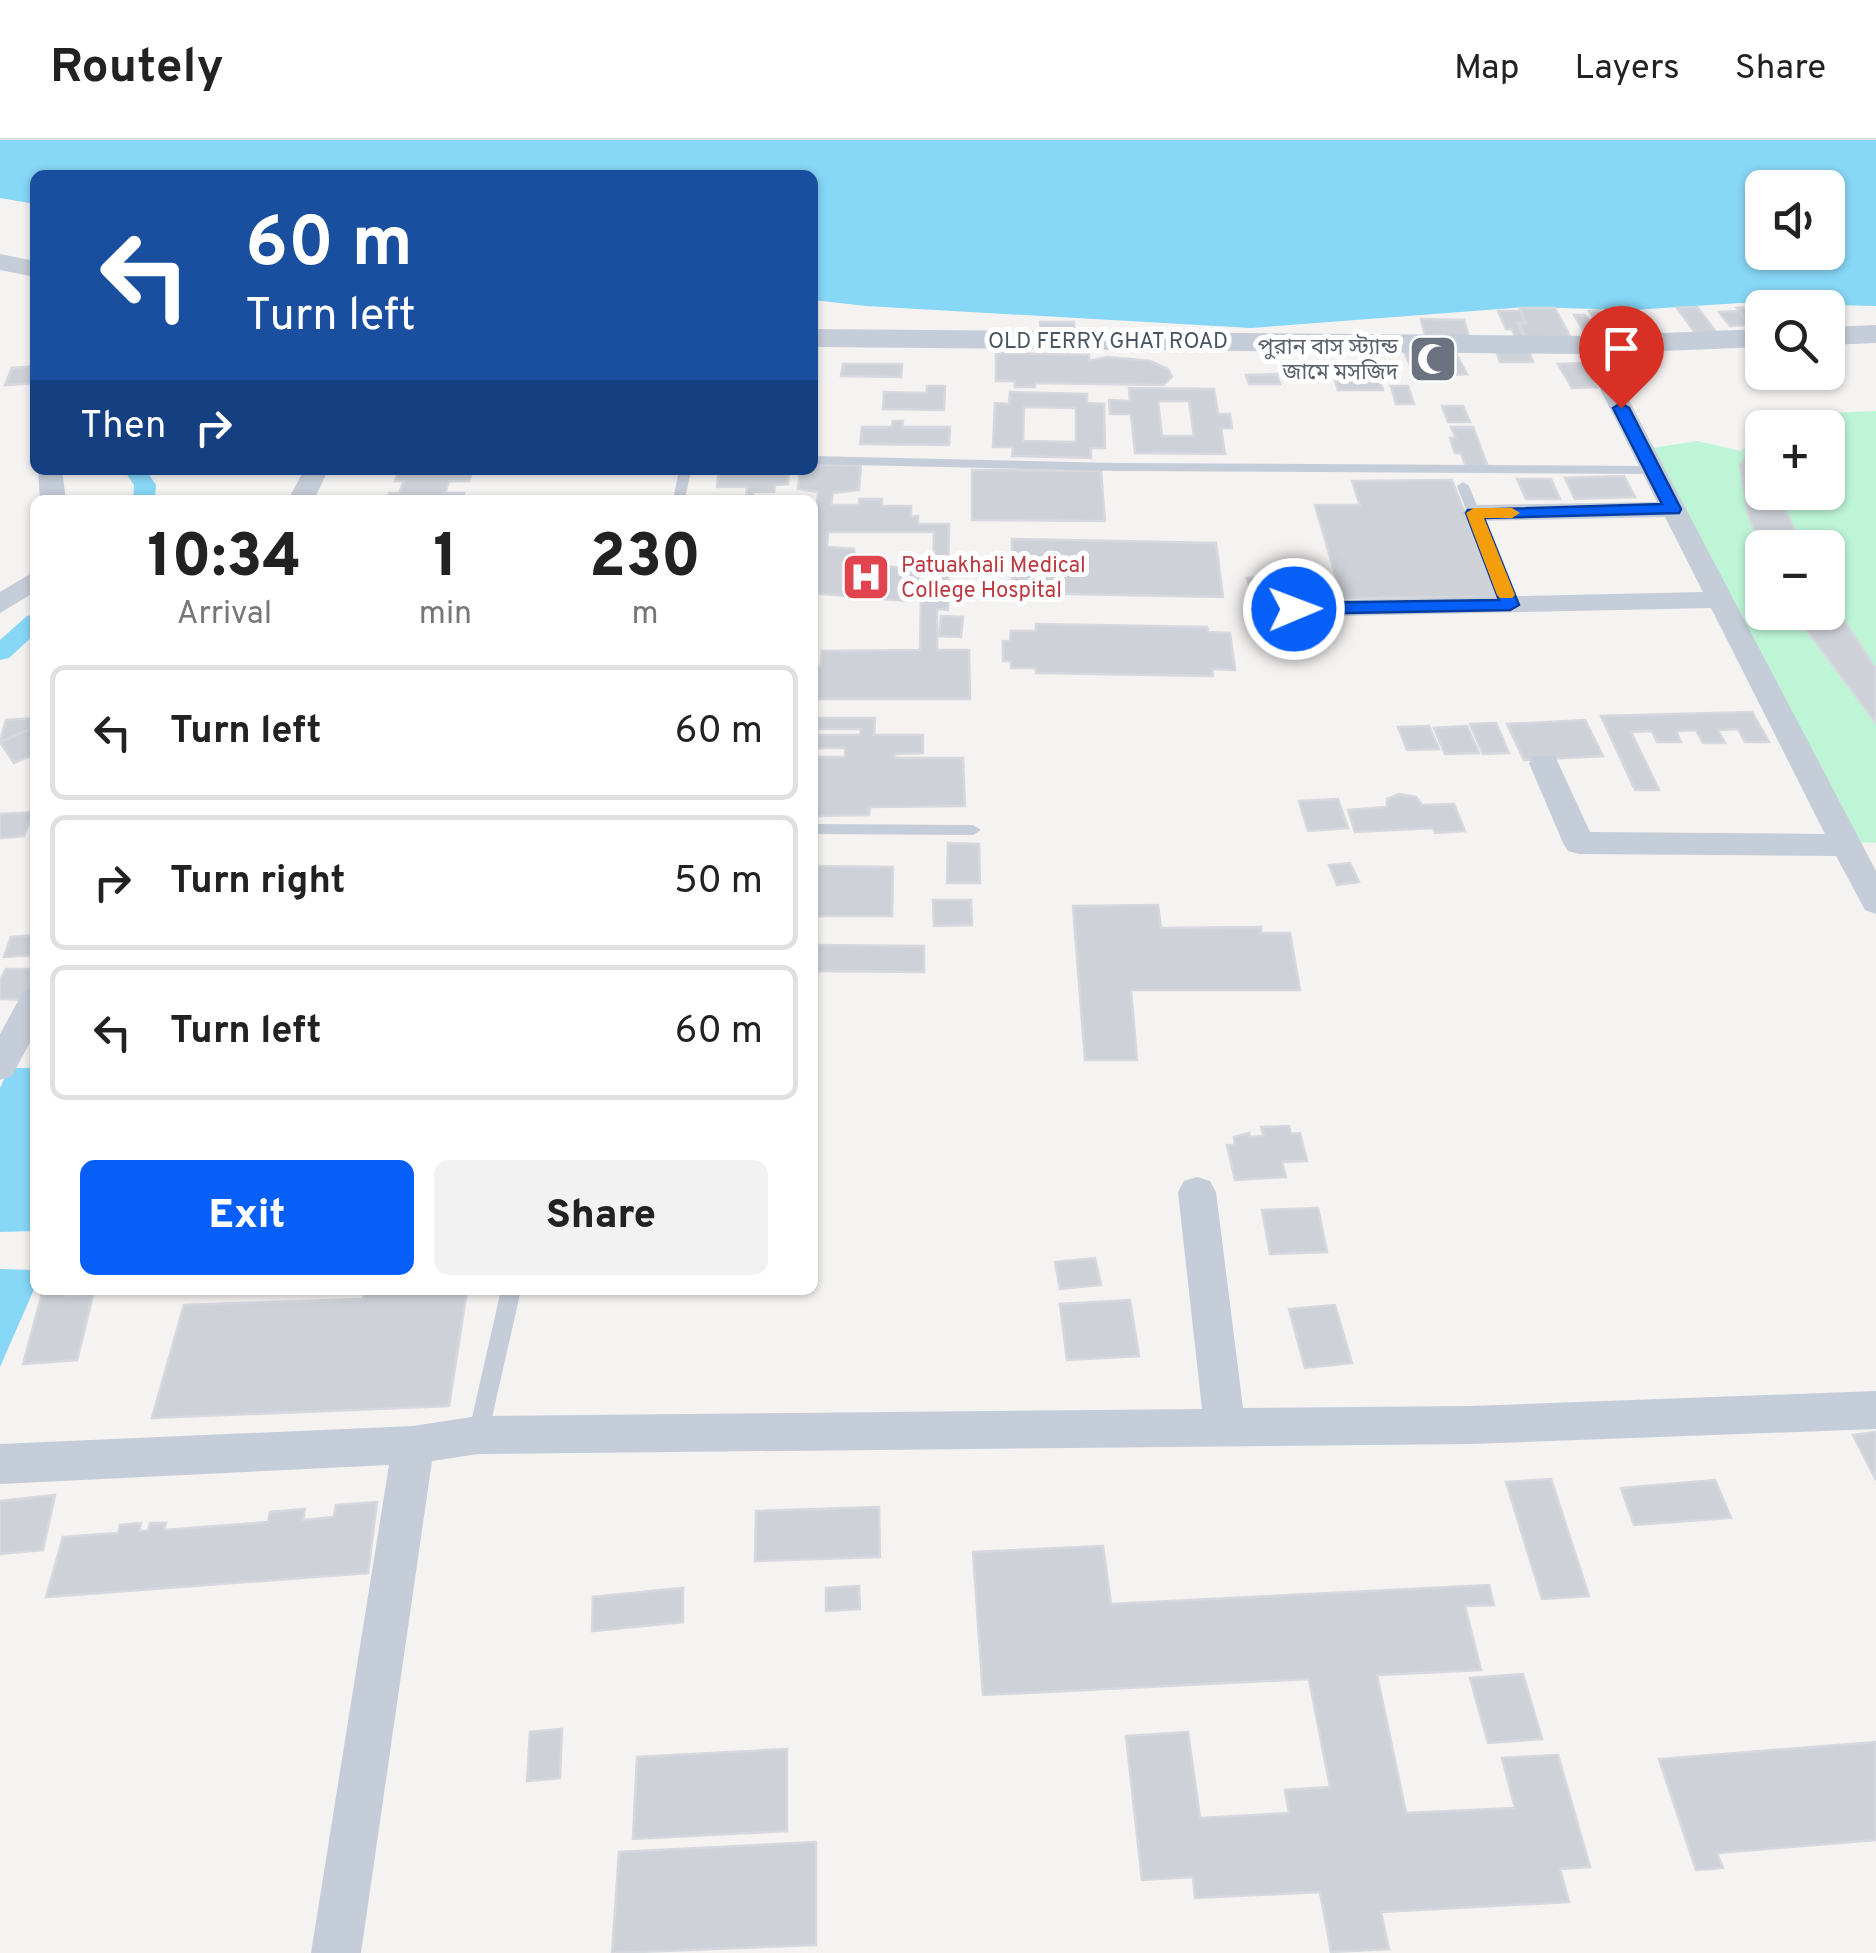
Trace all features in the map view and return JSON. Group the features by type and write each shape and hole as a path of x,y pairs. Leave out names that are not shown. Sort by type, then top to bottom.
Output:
{"street":[{"path":"0,262 30,268"},
{"path":"1845,335 1876,334"},
{"name":"OLD FERRY GHAT ROAD","path":"818,338 1589,345 1745,339"},
{"path":"1589,345 1876,902"},
{"path":"1474,513 1673,509"},
{"path":"0,605 30,583"},
{"path":"1294,609 1718,600"},
{"path":"1544,763 1579,843 1846,845"},
{"path":"0,1066 30,1010"},
{"path":"1196,1192 1225,1427"},
{"path":"0,1464 413,1445 478,1435 1490,1424 1876,1410"},
{"path":"336,1953 413,1445"}],"lane":[{"path":"818,460 1653,470"},
{"path":"1463,486 1510,605"},
{"path":"818,828 973,830"},
{"path":"478,1435 510,1295"}],"green space":[{"path":"1876,411 1876,669 1845,622 1845,530 1795,530 1786,510 1845,510 1845,412"},
{"path":"1697,441 1741,451 1745,448 1745,459 1740,466 1745,510 1754,530 1745,530 1745,624 1652,448"},
{"path":"1748,630 1806,630 1876,723 1876,843 1860,842"}],"water":[{"path":"0,140 1876,140 1876,306 1845,305 1845,290 1745,290 1745,303 1633,310 1527,307 1251,328 866,306 818,301 818,170 30,170 30,203 0,198"},
{"path":"9,1068 30,1068 30,1231 0,1232 0,1088"},
{"path":"0,1269 30,1270 32,1295 0,1367"}],"building":[{"path":"1697,307 1717,333 1696,334 1677,308"},
{"path":"1520,308 1555,308 1572,340 1526,339 1519,323 1526,323"},
{"path":"1600,310 1617,336 1605,336 1589,311"},
{"path":"1498,311 1520,311 1524,322 1517,322 1524,339 1516,339 1512,329 1506,329"},
{"path":"1738,311 1745,325 1730,326 1719,312"},
{"path":"1574,315 1585,315 1603,337 1587,337"},
{"path":"1421,319 1464,320 1470,340 1426,339"},
{"path":"1040,322 1074,322 1075,336 1041,336"},
{"name":"পুরান বাস স্ট্যান্ড জামে মসজিদ","path":"1454,350 1467,374 1429,376 1425,367 1411,367 1404,352"},
{"path":"1496,351 1529,352 1533,362 1500,362"},
{"path":"996,353 1089,355 1089,361 1107,357 1150,361 1168,369 1172,377 1163,385 1035,383 1035,387 1015,387 1015,381 996,381"},
{"path":"1583,363 1597,387 1572,388 1558,364"},
{"path":"843,364 902,364 901,377 841,376"},
{"path":"30,366 30,383 5,385 12,368"},
{"path":"1333,373 1377,373 1383,390 1338,390"},
{"path":"1277,374 1280,384 1249,384 1246,375"},
{"path":"927,386 945,386 944,410 883,409 884,392 927,393"},
{"path":"1391,386 1408,386 1414,404 1396,404"},
{"path":"1129,388 1214,389 1218,414 1230,414 1232,428 1221,428 1225,454 1135,453 1131,414 1110,414 1109,400 1130,401","holes":["1158,401 1189,401 1194,436 1162,436"]},
{"path":"1010,392 1087,394 1087,403 1104,404 1105,448 1091,448 1091,458 1012,456 1013,447 993,447 995,403 1009,404","holes":["1024,407 1076,408 1076,442 1023,441"]},
{"path":"1442,406 1463,406 1470,422 1448,422"},
{"path":"893,421 903,421 902,427 950,427 949,445 860,444 862,427 892,427"},
{"path":"1451,427 1473,427 1488,467 1466,467 1461,453 1455,453 1450,438 1456,438"},
{"path":"1745,458 1745,496 1740,465"},
{"name":"Patuakhali Medical College Hospital","path":"818,465 861,465 859,490 833,493 831,505 859,505 859,499 882,499 882,506 911,506 911,517 918,516 918,524 949,524 948,610 937,609 937,650 969,650 970,699 818,699 822,651 920,650 921,601 932,601 933,592 912,592 907,601 818,594 818,492 798,489 799,475 818,475","holes":["828,532 934,532 933,583 916,582 923,571 855,562 854,549 827,547"]},
{"path":"972,470 1101,471 1105,521 972,520"},
{"path":"397,475 471,475 469,481 449,481 445,493 463,495 388,495 399,493 404,481 395,481"},
{"path":"718,475 789,475 788,484 775,485 774,492 746,495 747,487 717,487"},
{"path":"1624,476 1635,497 1575,499 1565,478"},
{"path":"1517,479 1551,479 1560,499 1526,499"},
{"path":"1452,480 1497,597 1342,598 1315,505 1360,505 1352,481"},
{"path":"1747,510 1786,510 1795,530 1754,530"},
{"path":"1012,539 1216,543 1223,597 1012,593"},
{"path":"1267,577 1272,593 1252,594 1247,578"},
{"path":"1312,583 1328,583 1335,601 1318,601"},
{"path":"1272,598 1279,620 1255,621 1249,599"},
{"path":"941,616 963,617 961,637 939,636"},
{"path":"1845,622 1876,669 1876,723 1806,630 1845,630"},
{"path":"1036,624 1207,627 1208,632 1230,633 1235,670 1212,669 1213,676 1036,673 1036,668 1011,668 1011,661 1003,661 1003,641 1010,641 1011,631 1036,631"},
{"path":"1752,712 1769,742 1745,742 1738,729 1718,730 1725,743 1703,743 1696,730 1676,731 1681,742 1657,742 1652,731 1631,732 1659,790 1635,790 1601,716"},
{"path":"30,718 30,740 0,742 6,720"},
{"path":"818,718 875,718 874,735 923,735 923,753 895,754 895,758 963,758 965,806 870,807 869,815 818,816 818,757 845,757 845,748 818,748 818,735 860,735 861,729 818,729"},
{"path":"1585,720 1603,756 1524,760 1507,724"},
{"path":"1496,723 1509,753 1483,754 1470,724"},
{"path":"1429,726 1439,749 1407,750 1398,727"},
{"path":"1467,726 1479,753 1445,754 1434,728"},
{"path":"30,729 30,756 14,763 0,742"},
{"path":"1399,794 1416,797 1422,805 1454,804 1465,831 1435,833 1433,828 1355,832 1348,810 1387,807 1387,799"},
{"path":"1338,799 1348,828 1308,831 1299,801"},
{"path":"30,812 24,836 0,838 0,814"},
{"path":"948,843 979,844 980,883 947,883"},
{"path":"1350,863 1359,882 1337,885 1329,865"},
{"path":"818,866 893,867 892,916 818,916"},
{"path":"933,900 971,900 972,925 934,926"},
{"path":"1158,905 1161,928 1261,927 1261,933 1290,933 1300,990 1131,990 1137,1060 1085,1060 1073,906"},
{"path":"30,935 30,955 4,957 11,937"},
{"path":"818,945 924,946 924,972 818,971"},
{"path":"6,969 30,969 30,1000 0,999 0,980"},
{"path":"1289,1126 1291,1134 1300,1133 1307,1161 1282,1162 1286,1177 1235,1180 1227,1145 1235,1145 1234,1137 1249,1133 1250,1137 1264,1136 1261,1127"},
{"path":"1318,1208 1327,1252 1270,1254 1262,1210"},
{"path":"1095,1258 1101,1285 1060,1289 1055,1262"},
{"path":"42,1295 93,1295 77,1360 23,1364"},
{"path":"363,1295 466,1295 449,1406 152,1418 184,1305 363,1299"},
{"path":"1130,1300 1139,1356 1067,1360 1060,1304"},
{"path":"1335,1305 1352,1363 1305,1368 1289,1309"},
{"path":"1876,1432 1876,1480 1853,1435"},
{"path":"1551,1479 1589,1596 1542,1599 1506,1482"},
{"path":"1715,1480 1731,1518 1634,1525 1621,1488"},
{"path":"55,1495 43,1550 0,1554 0,1501"},
{"path":"377,1502 368,1573 46,1597 63,1537 118,1533 120,1525 141,1523 139,1531 148,1531 150,1523 166,1523 164,1530 268,1522 270,1512 305,1509 303,1520 334,1517 336,1505"},
{"path":"879,1507 880,1557 755,1561 756,1511"},
{"path":"1103,1546 1111,1604 1489,1585 1494,1605 1465,1606 1481,1670 1377,1675 1406,1813 1515,1808 1502,1758 1558,1755 1590,1867 1560,1869 1569,1902 1381,1912 1389,1949 1331,1952 1320,1892 1195,1898 1193,1877 1142,1880 1126,1736 1188,1732 1200,1818 1289,1813 1285,1790 1330,1787 1309,1679 983,1695 973,1552"},
{"path":"859,1586 860,1609 826,1611 826,1588"},
{"path":"683,1588 683,1622 592,1631 593,1597"},
{"path":"1523,1674 1542,1739 1488,1743 1470,1678"},
{"path":"562,1729 560,1778 527,1781 530,1732"},
{"path":"1876,1742 1876,1840 1717,1853 1723,1868 1696,1870 1659,1759"},
{"path":"787,1749 787,1831 633,1839 637,1757"},
{"path":"816,1842 816,1945 612,1953 619,1852"}],"waterway":[{"path":"138,475 145,485 144,495"},
{"path":"0,653 30,626"}],"slow traffic":[{"path":"1506,595 1474,513 1512,513"}],"place":[{"name":"পুরান বাস স্ট্যান্ড জামে মসজিদ","path":"1433,359"},
{"name":"Patuakhali Medical College Hospital","path":"866,577"}],"route":[{"path":"1294,609 1510,605 1474,513 1673,509 1621,408"}]}
